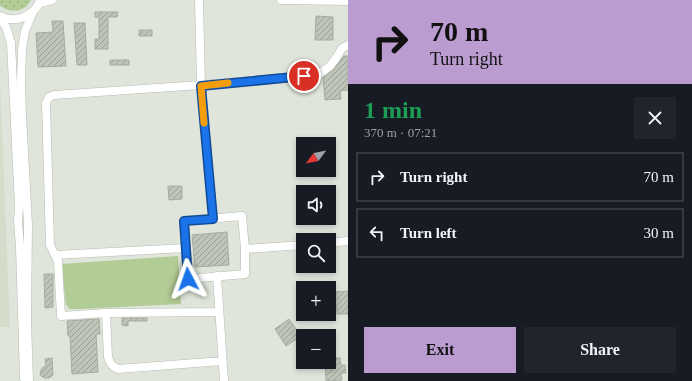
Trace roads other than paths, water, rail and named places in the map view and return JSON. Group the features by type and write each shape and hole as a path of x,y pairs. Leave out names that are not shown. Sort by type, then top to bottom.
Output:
{"street":[{"path":"24,381 24,285 28,218 22,122 22,49 25,32 33,12 40,1 52,0"},
{"path":"199,0 201,86 213,219"},
{"path":"281,0 348,1"},
{"path":"0,17 9,19 22,18 33,12"},
{"path":"0,17 6,27 11,43 19,206 18,221 27,322 29,381"},
{"path":"219,312 106,313 60,316 58,262 50,245 46,103 49,97 54,95 201,86 318,75 330,66 342,48 348,46"},
{"path":"242,216 245,249 245,274 188,279 184,221 213,219 242,216"},
{"path":"336,243 348,242"},
{"path":"245,249 296,245"},
{"path":"55,255 186,248"},
{"path":"217,276 224,381"},
{"path":"106,313 108,357 110,364 113,366 118,368 222,361"}]}
